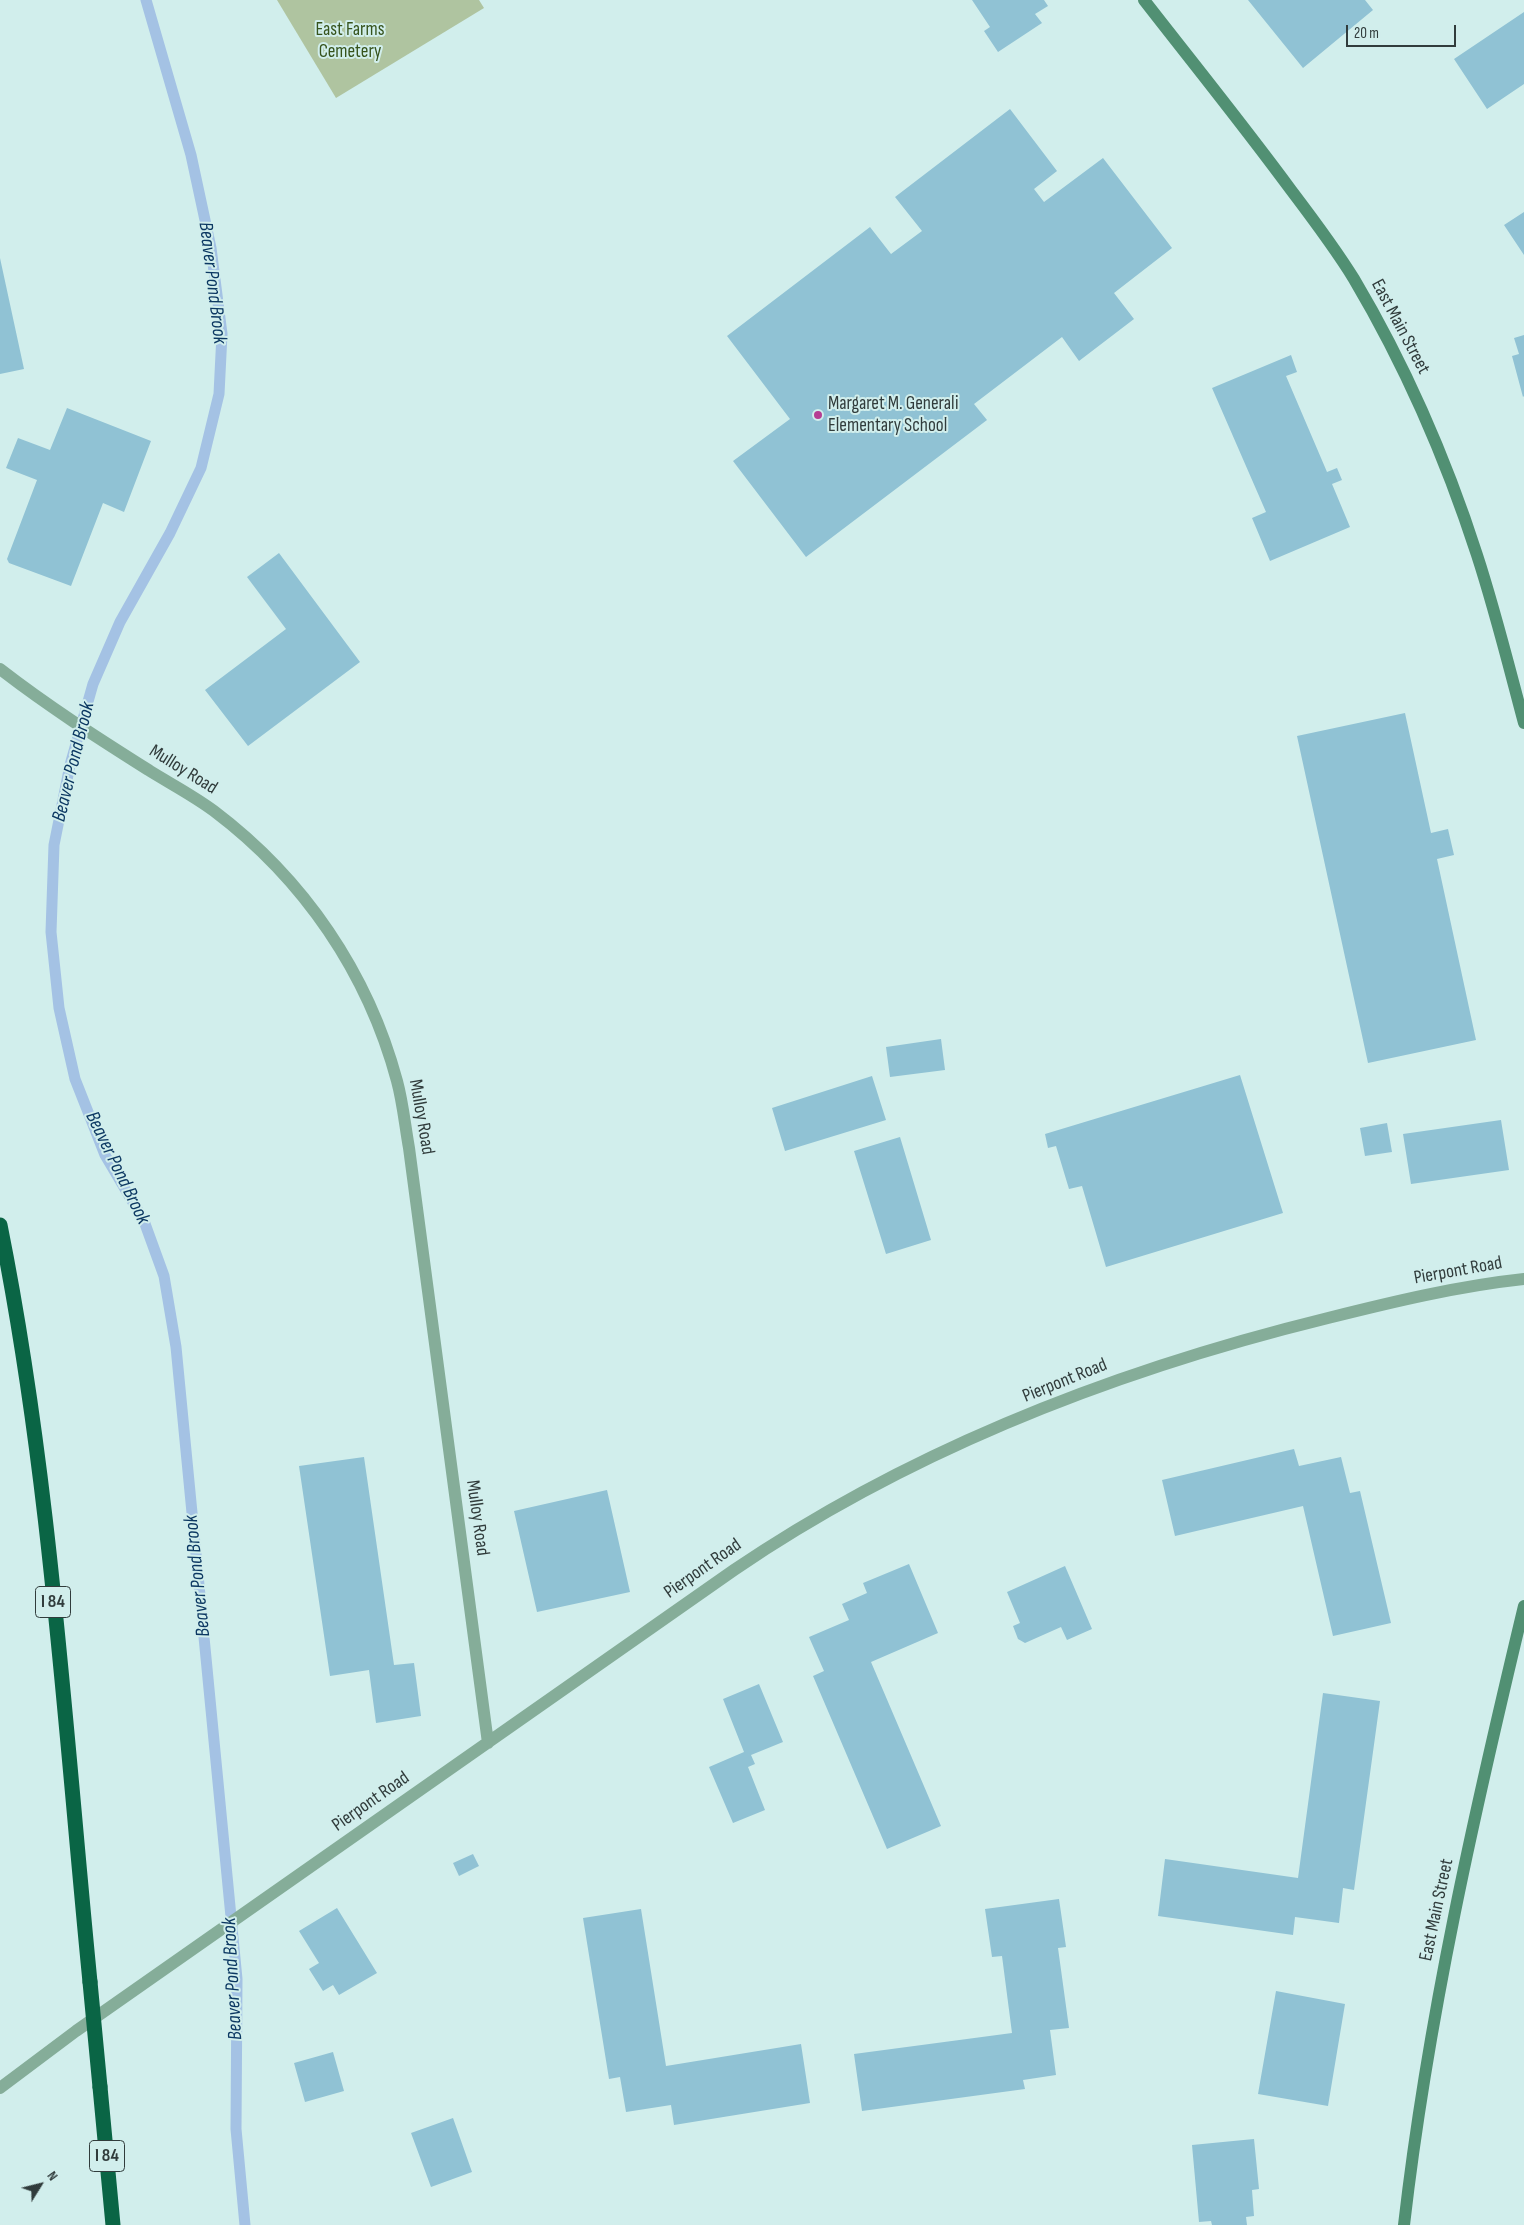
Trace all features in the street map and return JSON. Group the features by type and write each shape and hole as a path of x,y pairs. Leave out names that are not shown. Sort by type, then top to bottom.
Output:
{"highway":[{"name":"I 84","path":"0,1225 16,1302 40,1477 113,2225"}],"main road":[{"name":"East Main Street","path":"1144,0 1318,226 1353,277 1376,318 1414,396 1462,509 1490,598 1524,723"},
{"name":"East Main Street","path":"1404,2225 1429,2042 1454,1917 1524,1606"}],"street":[{"name":"Mulloy Road","path":"0,669 60,714 214,811 267,856 314,907 350,962 378,1022 398,1082 409,1148 488,1743"},
{"name":"Pierpont Road","path":"0,2088 204,1941 759,1553 862,1494 978,1436 1131,1375 1229,1344 1374,1307 1457,1288 1524,1279"}],"green space":[{"name":"East Farms Cemetery","path":"277,0 479,0 484,8 336,98"}],"building":[{"path":"972,0 1044,0 1048,6 1035,14 1042,23 998,52 984,31 990,27"},
{"path":"1248,0 1365,0 1373,10 1303,68"},
{"path":"1524,12 1524,84 1487,109 1454,59"},
{"path":"1010,109 1057,171 1034,189 1044,202 1103,158 1172,248 1114,293 1134,319 1079,361 1062,337 974,404 987,420 806,557 733,461 790,419 727,336 870,227 891,254 922,231 895,197"},
{"path":"1524,212 1524,255 1504,225"},
{"path":"0,258 24,369 0,374"},
{"path":"1524,335 1523,397 1512,356 1519,354 1514,338"},
{"path":"1291,355 1297,372 1286,376 1327,472 1337,468 1342,480 1332,484 1350,527 1270,561 1252,518 1266,512 1212,388"},
{"path":"67,408 151,441 124,512 103,503 71,586 9,563 7,559 37,480 6,468 18,438 50,450"},
{"path":"279,553 360,662 248,746 205,690 286,629 247,577"},
{"path":"1405,713 1431,833 1448,829 1454,855 1437,859 1476,1040 1368,1063 1297,736"},
{"path":"941,1039 945,1070 890,1077 886,1047"},
{"path":"1240,1075 1283,1213 1106,1267 1082,1186 1069,1189 1056,1146 1048,1148 1045,1134"},
{"path":"872,1076 886,1120 785,1151 772,1108"},
{"path":"1501,1120 1509,1170 1411,1184 1403,1134"},
{"path":"1387,1123 1392,1152 1365,1156 1360,1128"},
{"path":"900,1137 931,1240 886,1254 854,1151"},
{"path":"1294,1449 1299,1466 1341,1457 1350,1493 1360,1491 1391,1623 1333,1636 1303,1506 1175,1536 1162,1480"},
{"path":"364,1457 394,1665 414,1663 421,1716 376,1723 369,1670 330,1676 299,1466"},
{"path":"607,1490 630,1592 537,1612 514,1511"},
{"path":"909,1564 938,1633 871,1662 941,1826 887,1849 813,1676 824,1671 809,1637 849,1620 842,1604 867,1593 863,1583"},
{"path":"1065,1566 1092,1629 1067,1640 1061,1627 1025,1643 1018,1639 1013,1626 1020,1623 1007,1592"},
{"path":"759,1684 783,1742 751,1755 755,1764 748,1767 765,1810 733,1823 709,1767 744,1752 723,1699"},
{"path":"1323,1693 1380,1701 1354,1890 1343,1888 1339,1923 1295,1917 1293,1935 1158,1916 1165,1859 1298,1878"},
{"path":"473,1854 479,1866 459,1876 453,1863"},
{"path":"1059,1899 1066,1947 1058,1948 1069,2028 1050,2030 1056,2075 1023,2080 1025,2089 862,2111 854,2054 1012,2033 1002,1956 992,1957 985,1909"},
{"path":"337,1908 377,1973 339,1995 333,1985 323,1991 309,1969 319,1963 299,1931"},
{"path":"641,1909 666,2066 801,2044 810,2103 674,2125 671,2105 626,2112 620,2077 609,2079 583,1918"},
{"path":"1276,1991 1345,2004 1328,2106 1258,2094"},
{"path":"333,2052 344,2091 305,2102 294,2063"},
{"path":"453,2118 472,2172 431,2187 411,2133"},
{"path":"1254,2139 1259,2189 1252,2190 1254,2216 1246,2217 1247,2225 1212,2225 1211,2221 1199,2222 1192,2145"}],"waterway":[{"name":"Beaver Pond Brook","path":"146,0 191,155 211,248 222,334 219,394 201,468 170,533 120,622 93,684 70,765 54,845 51,932 59,1008 75,1079 105,1155 144,1221 164,1276 176,1347 237,1979 236,2129 245,2225"}],"place":[{"name":"Margaret M. Generali Elementary School","path":"818,415"}]}
